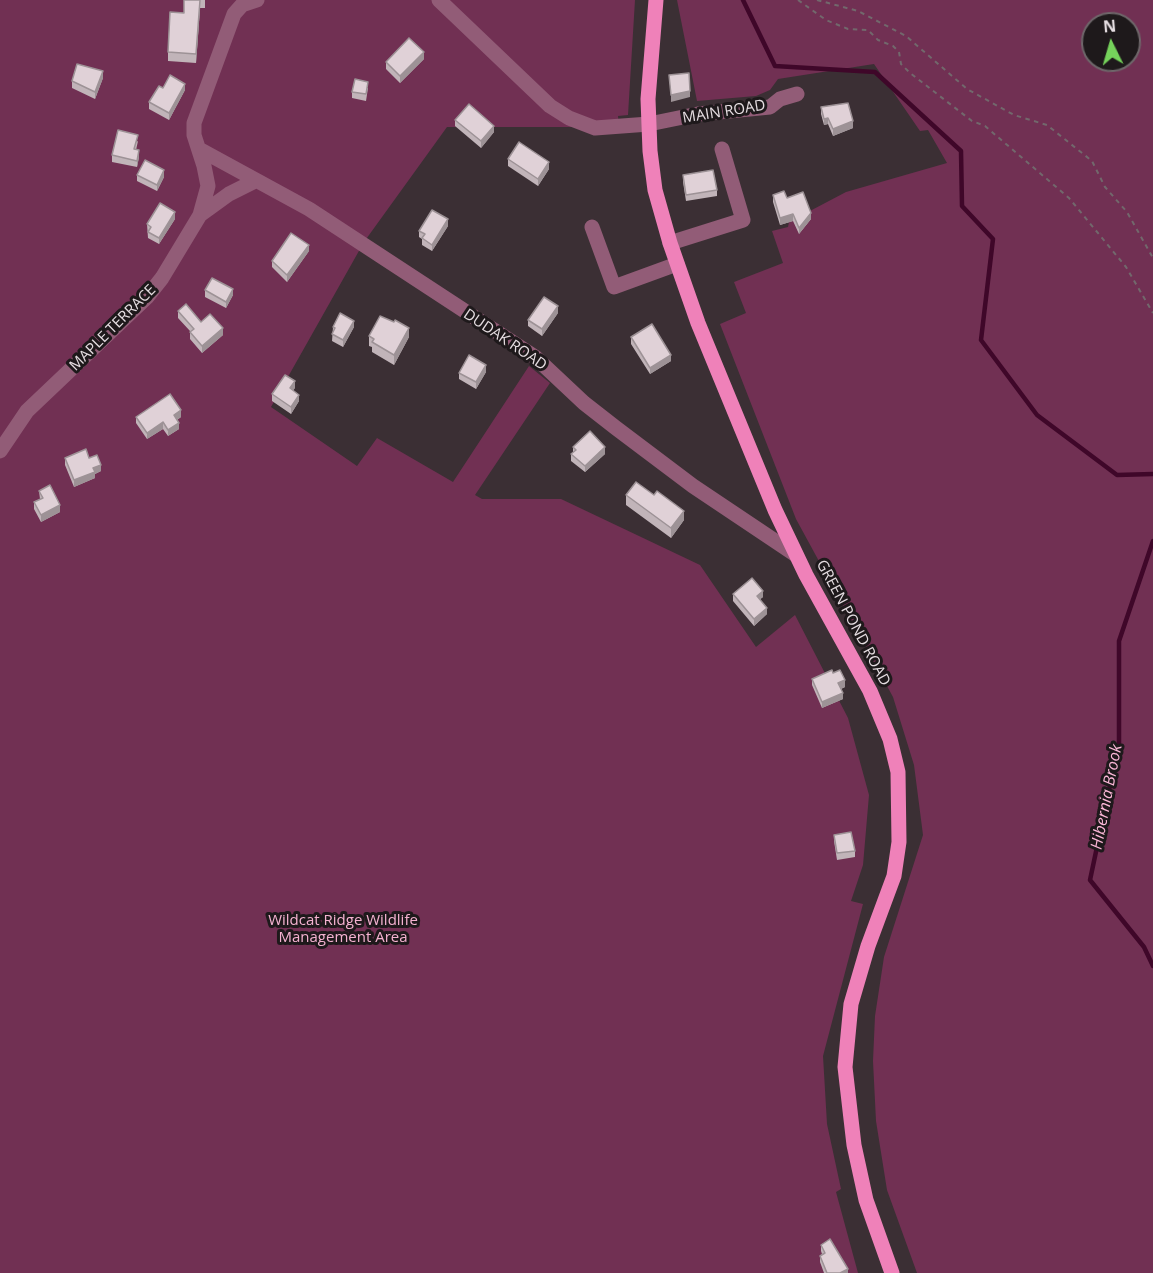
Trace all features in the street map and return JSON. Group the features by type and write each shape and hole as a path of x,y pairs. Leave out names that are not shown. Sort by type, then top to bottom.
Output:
{"main road":[{"name":"GREEN POND ROAD","path":"656,0 648,99 649,124 655,190 670,243 698,323 796,555 870,691 890,739 898,772 899,842 894,876 868,946 851,1004 844,1067 854,1145 866,1200 892,1273"}],"street":[{"name":"MAPLE TERRACE","path":"0,451 27,411 147,297 200,215 207,186 194,135 194,123 228,26 242,5 257,0"},
{"path":"439,0 533,92 569,118 595,128 649,124"},
{"name":"MAIN ROAD","path":"649,124 698,114 770,107 780,99 797,94"},
{"name":"DUDAK ROAD","path":"199,149 309,209 535,357 584,403 616,428 693,486 796,555"},
{"path":"670,243 743,220 722,149"},
{"path":"200,215 229,194 255,181"},
{"path":"592,227 615,287 677,264"}],"path":[{"path":"798,0 826,20 848,29 868,30 878,40 893,46 899,52 902,64 910,73 972,121 985,126 1069,198 1126,267 1153,313"},
{"path":"817,0 858,11 906,36 967,89 1014,115 1047,125 1092,162 1105,187 1127,212 1153,258"}],"green space":[{"name":"Wildcat Ridge Wildlife Management Area","path":"0,0 635,0 628,115 618,116 619,127 447,127 364,242 271,407 357,466 377,438 453,482 529,366 550,383 475,495 482,499 561,499 700,565 756,647 795,615 848,718 869,795 863,865 851,901 863,904 823,1056 827,1124 841,1189 836,1192 858,1273 0,1273"},
{"path":"677,0 1153,0 1153,1273 917,1273 887,1190 876,1121 873,1061 875,1016 884,957 923,835 914,765 893,697 796,519 720,324 746,313 734,282 783,263 772,231 788,227 789,222 846,192 947,163 928,130 920,131 874,64 778,79 770,90 756,96 697,101"}],"building":[{"path":"184,0 200,0 196,54 168,52 170,12 184,13"},
{"path":"409,38 424,52 400,76 386,62"},
{"path":"77,64 103,71 95,92 72,81"},
{"path":"689,73 690,91 671,95 669,75"},
{"path":"170,75 185,84 169,113 149,102 159,86 163,88"},
{"path":"355,79 368,82 366,94 352,92"},
{"path":"848,103 853,121 833,129 828,118 824,119 821,107"},
{"path":"469,104 494,126 481,141 455,120"},
{"path":"118,130 138,135 134,149 139,150 137,161 112,155"},
{"path":"519,142 549,162 538,179 508,159"},
{"path":"145,160 164,170 157,185 137,175"},
{"path":"713,170 717,190 686,195 683,175"},
{"path":"784,191 787,198 803,192 811,213 799,228 793,214 780,218 773,195"},
{"path":"160,203 175,212 159,238 148,232 151,227 147,224"},
{"path":"432,210 448,219 432,245 422,238 425,234 419,231"},
{"path":"291,233 309,245 287,275 272,261"},
{"path":"212,278 233,289 226,302 205,290"},
{"path":"544,297 558,306 542,329 528,320"},
{"path":"186,304 201,322 210,314 223,328 202,346 190,332 194,329 178,311"},
{"path":"340,313 354,321 343,340 332,334"},
{"path":"380,316 394,322 395,320 409,328 394,355 372,342 374,339 369,336"},
{"path":"652,324 671,355 650,368 631,337"},
{"path":"469,355 486,365 476,382 459,373"},
{"path":"285,375 295,381 290,388 299,395 291,407 272,394"},
{"path":"170,394 181,410 174,415 179,423 168,430 163,422 147,433 136,417"},
{"path":"590,431 605,447 585,466 571,454 576,450 573,447"},
{"path":"86,449 89,458 97,455 101,465 93,468 95,472 74,480 65,458"},
{"path":"636,482 654,495 657,491 684,511 671,528 626,495"},
{"path":"50,485 60,505 41,515 34,502 43,498 39,491"},
{"path":"752,578 763,591 757,596 767,608 754,619 733,594"},
{"path":"832,670 833,673 840,670 845,680 838,683 843,693 822,702 812,679"},
{"path":"851,832 855,851 837,853 834,835"},
{"path":"830,1239 848,1269 840,1273 827,1273 820,1256 825,1253 821,1245"}],"waterway":[{"name":"Hibernia Brook","path":"743,0 775,66 875,72 961,151 962,206 993,239 981,340 1037,415 1117,475 1153,474"},
{"name":"Hibernia Brook","path":"1153,541 1119,641 1119,743 1090,880 1144,947 1153,966"}]}
